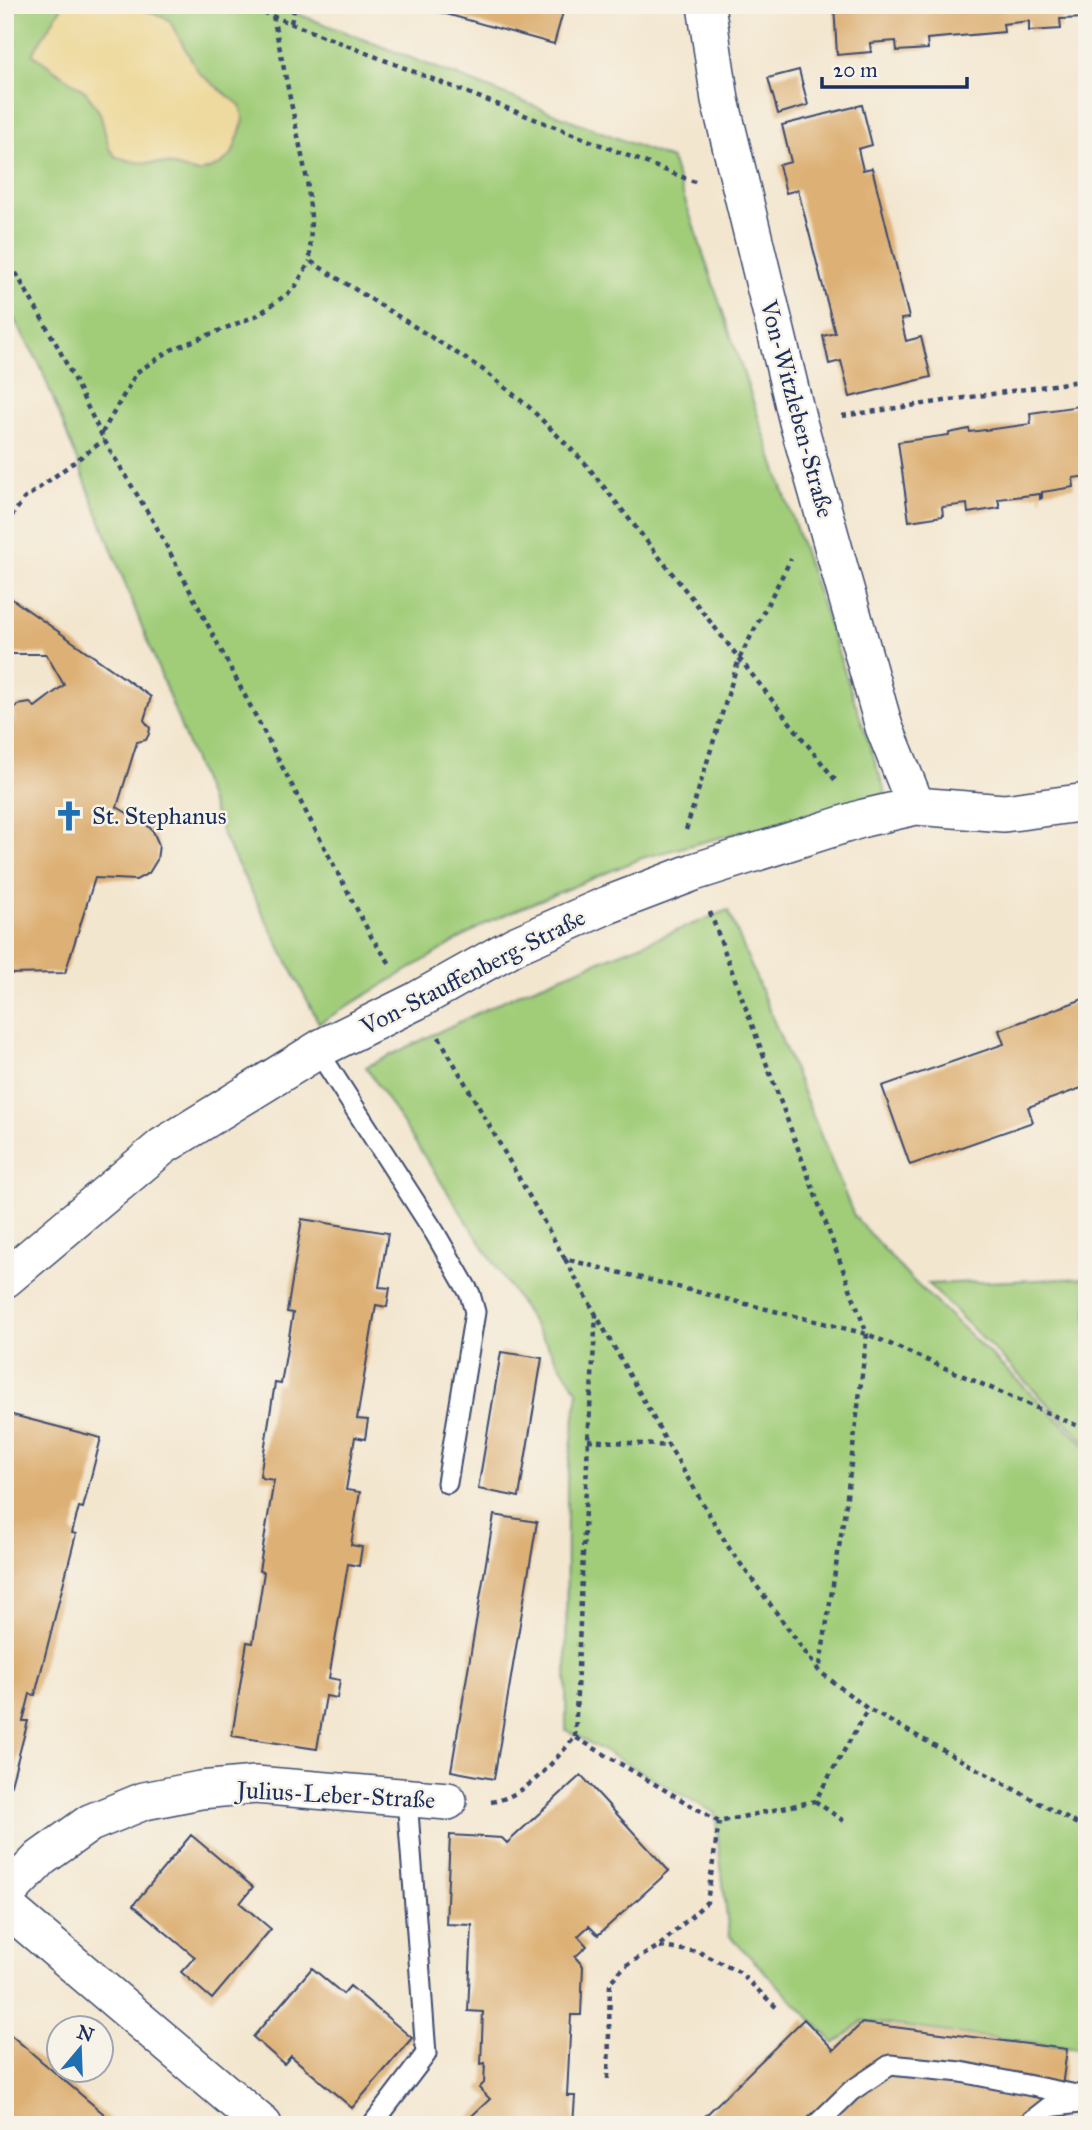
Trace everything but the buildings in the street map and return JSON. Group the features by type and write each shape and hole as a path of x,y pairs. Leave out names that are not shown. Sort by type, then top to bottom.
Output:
{"street":[{"name":"Von-Witzleben-Straße","path":"706,5 720,100 798,422 884,727 916,806"},
{"name":"Von-Stauffenberg-Straße","path":"5,1279 163,1146 318,1051 416,1001 516,945 694,872 864,818 916,806 1004,813 1087,802"},
{"name":"Julius-Leber-Straße","path":"5,1895 41,1858 90,1823 144,1801 200,1790 255,1785 448,1801"},
{"path":"5,1906 263,2125"}],"lane":[{"path":"318,1051 435,1233 470,1294 475,1312 447,1483"},
{"path":"372,2125 426,2054 407,1798"},
{"path":"816,2125 851,2091 890,2065 961,2072 1087,2100"},
{"path":"1026,2125 1049,2107 1087,2100"}],"path":[{"path":"244,5 745,200"},
{"path":"290,23 295,5"},
{"path":"102,433 137,373 171,350 258,315 294,289 310,261 311,217 307,180 274,16"},
{"path":"310,261 482,369 529,407 585,463 864,818"},
{"path":"798,422 1087,380"},
{"path":"5,525 24,499 104,440"},
{"path":"819,1671 846,1504 867,1334 694,872 685,829 739,659 821,503"},
{"path":"565,1259 669,1447 729,1548 819,1671 868,1709 1084,1824 1087,1835"},
{"path":"448,1801 494,1802 523,1790 575,1737 596,1315"},
{"path":"588,1440 669,1447"},
{"path":"815,1801 868,1709"},
{"path":"575,1737 719,1822 815,1801 845,1822"},
{"path":"608,2079 610,1982 625,1966 659,1947 707,1902 719,1822"},
{"path":"659,1947 699,1952 739,1972 779,2010"}],"green space":[{"path":"5,5 275,5 671,159 886,794 642,858 490,921 319,1023 225,840 40,365 5,303"},
{"path":"728,910 854,1216 906,1274 1087,1447 1087,2050 862,2021 835,2044 729,1935 715,1813 566,1730 567,1481 578,1392 366,1067 517,994"},
{"path":"1087,1278 1087,1443 928,1284"}],"sand":[{"path":"63,5 134,5 169,20 199,73 240,105 244,120 232,154 220,165 198,173 168,164 136,162 116,157 109,148 100,113 86,92 32,54"}],"place":[{"name":"St. Stephanus","path":"69,816"}]}
